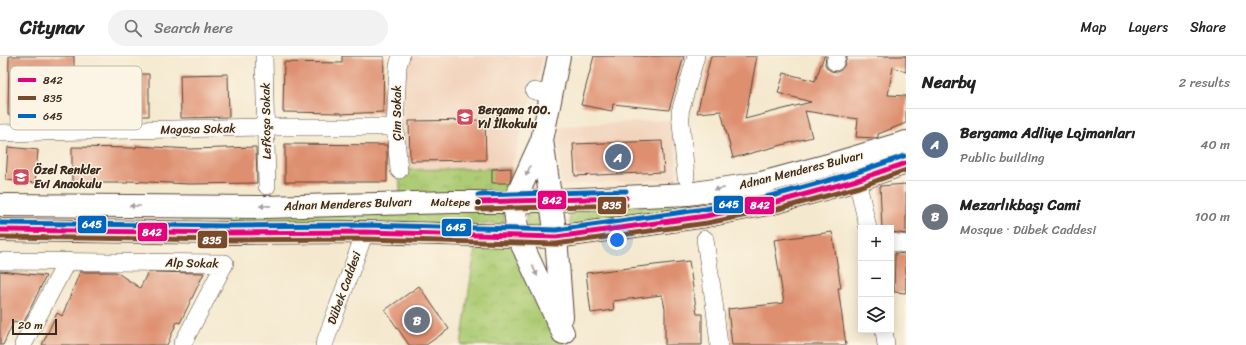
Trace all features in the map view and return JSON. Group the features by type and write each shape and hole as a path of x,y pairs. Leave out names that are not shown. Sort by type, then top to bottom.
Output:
{"main road":[{"path":"559,56 542,93 542,140 556,237 564,339"},
{"path":"542,140 514,202 518,236 564,339"},
{"name":"Adnan Menderes Bulvarı","path":"0,205 264,207 445,202 551,201 680,194 761,182 839,162 906,142"},
{"name":"Adnan Menderes Bulvarı","path":"0,230 232,233 365,232 556,237 706,216 777,202 857,180 906,163"}],"street":[{"name":"Lefkoşa Sokak","path":"264,56 267,186"},
{"name":"Çim Sokak","path":"398,170 395,127 400,110 398,66 401,56"},
{"path":"686,177 680,112 696,56"},
{"name":"Magosa Sokak","path":"0,134 265,127 395,127"},
{"path":"857,180 867,225"},
{"name":"Dübek Caddesi","path":"324,345 365,232"},
{"path":"705,239 719,345"},
{"path":"894,242 906,244"},
{"path":"0,261 67,261 23,345"},
{"name":"Alp Sokak","path":"67,261 225,263 182,345"},
{"path":"884,333 886,345"}],"shaded area":[{"name":"Bergama 100. Yıl İlkokulu","path":"410,56 543,56 511,168 405,170 403,125 404,71"},
{"path":"674,120 677,179 561,185 558,126"}],"green space":[{"path":"511,168 514,202 399,203 399,170"},
{"path":"707,201 709,209 570,226 569,210"},
{"path":"504,209 504,224 182,222 180,213"},
{"path":"540,210 545,215 543,227 529,228 526,220 528,212"},
{"path":"477,235 518,236 563,333 565,345 461,345"}],"building":[{"path":"9,56 74,56 74,66 10,66 10,115 8,115"},
{"path":"342,56 384,56 383,112 341,114 283,112 284,62 342,63"},
{"path":"594,56 684,56 669,110 613,104 612,111 581,105"},
{"path":"711,56 757,56 745,119 811,102 778,93 784,73 815,81 824,56 826,56 825,64 827,68 831,71 837,72 844,66 847,56 906,56 906,72 893,67 888,95 906,96 906,123 878,134 878,137 875,138 856,137 858,119 805,111 812,137 733,158 721,111 697,113"},
{"path":"142,74 149,74 149,116 142,116"},
{"path":"228,74 229,117 181,118 180,75"},
{"name":"Bergama 100. Yıl İlkokulu","path":"485,120 486,160 410,161 409,121"},
{"path":"662,141 664,172 575,176 573,144"},
{"path":"285,144 387,145 387,182 285,182"},
{"path":"136,146 191,149 256,147 257,183 189,184 128,181 128,183 72,183 72,147 136,148"},
{"path":"8,147 38,150 35,183 6,180"},
{"path":"511,168 511,178 509,183 492,183 492,169"},
{"path":"906,184 906,234 894,232 894,225 882,225 880,186"},
{"path":"832,232 841,288 838,288 846,345 732,345 728,309 784,303 774,240"},
{"path":"895,253 906,254 906,293 894,292"},
{"path":"689,261 697,314 702,314 702,345 665,345 665,308 662,295 613,301 614,310 591,313 586,273"},
{"path":"0,271 46,276 23,324 14,321 3,345 0,345"},
{"path":"80,272 116,272 140,288 148,272 204,273 180,323 177,322 167,345 42,345 57,313 62,316"},
{"path":"419,286 449,329 426,345 409,345 385,310"}],"transit line":[{"name":"645","path":"0,223 232,226 365,225 556,230 705,209 775,195 855,173 904,156"},
{"name":"842","path":"0,230 232,233 365,232 556,237 706,216 777,202 857,180 906,163"},
{"name":"835","path":"0,237 232,240 365,239 556,244 707,223 778,209 859,187 906,170"},
{"name":"645","path":"478,195 626,191"},
{"name":"842","path":"478,202 626,198"},
{"name":"835","path":"478,209 626,205"}],"place":[{"name":"Bergama 100. Yıl İlkokulu","path":"465,117"},
{"name":"Bergama Adliye Lojmanları","path":"618,157"},
{"name":"Özel Renkler Evi Anaokulu","path":"21,177"},
{"name":"Maltepe","path":"478,202"},
{"name":"Mezarlıkbaşı Cami","path":"417,320"}]}
